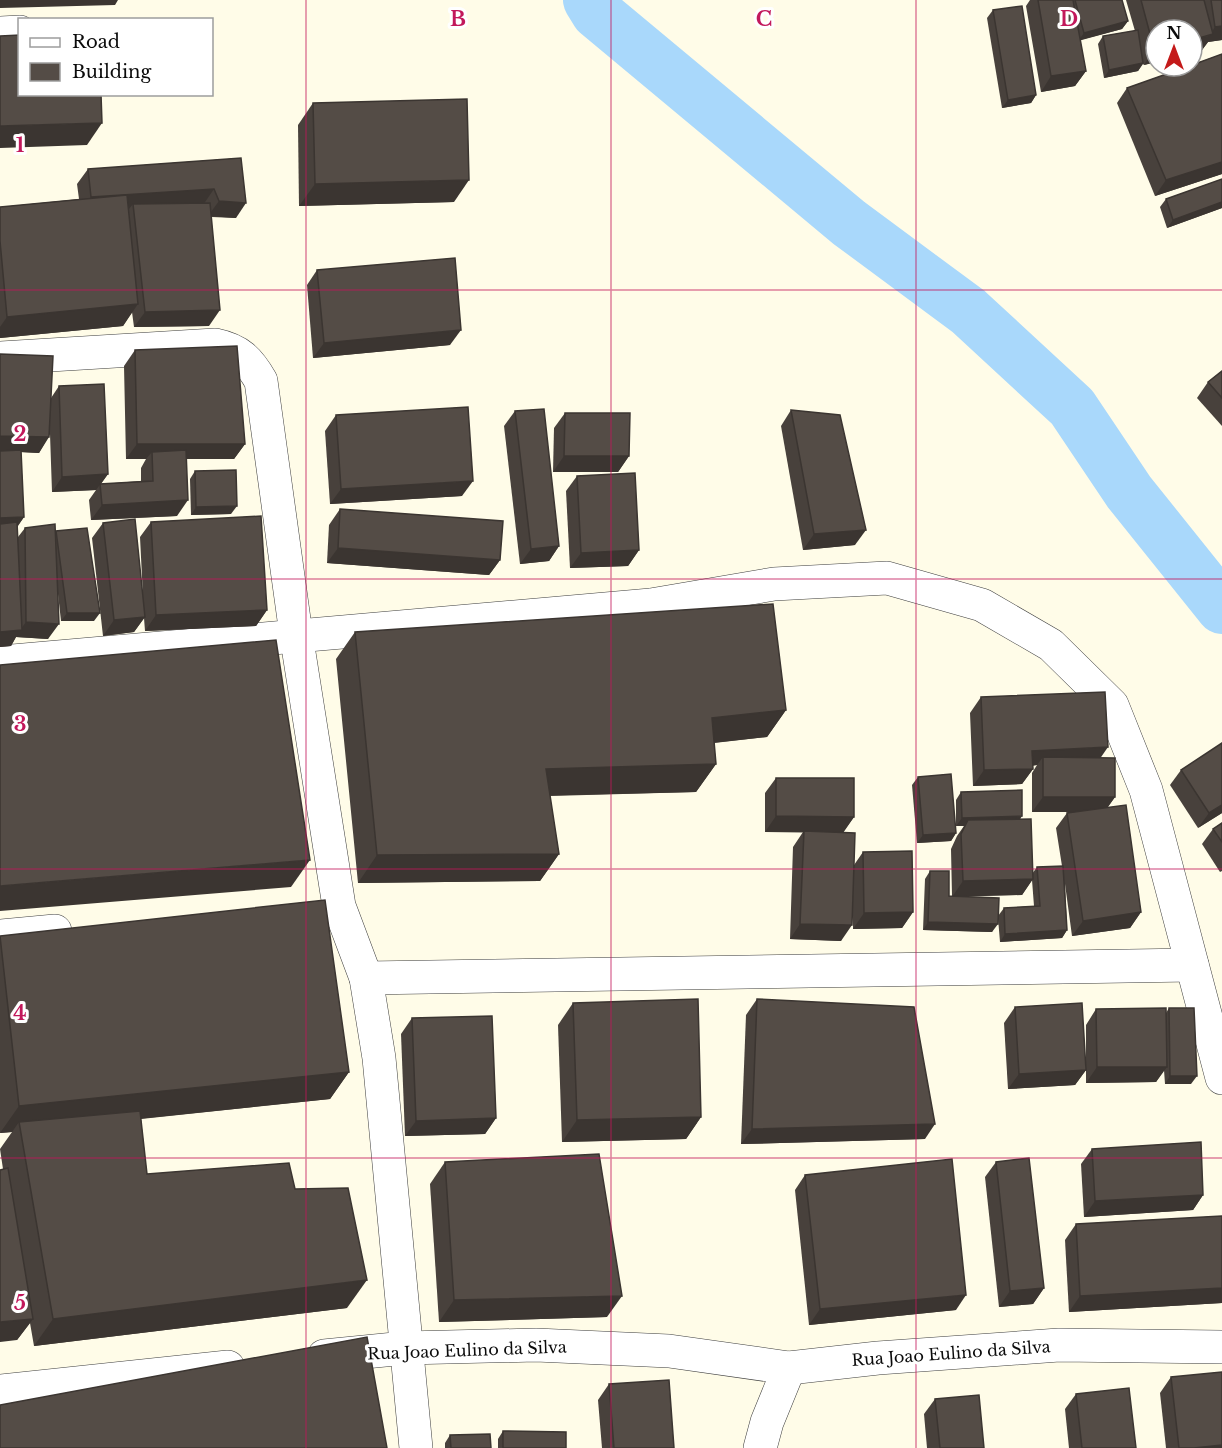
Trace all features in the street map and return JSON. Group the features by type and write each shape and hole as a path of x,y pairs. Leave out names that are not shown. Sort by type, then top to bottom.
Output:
{"street":[{"path":"0,33 18,32"},
{"path":"0,358 215,345 232,349 244,356 261,381 296,634 339,906 366,978 379,1058 416,1448"},
{"path":"0,662 651,604 774,584 887,578 982,604 1051,645 1112,705 1146,790 1222,1078"},
{"path":"304,909 339,906"},
{"path":"0,936 82,928"},
{"path":"366,978 1192,965"},
{"name":"Rua Joao Eulino da Silva","path":"298,1359 405,1348 536,1345 669,1351 789,1368 878,1358 1059,1345 1222,1347"},
{"path":"0,1391 262,1363"},
{"path":"760,1448 767,1422 789,1368"}],"building":[{"path":"1038,0 1073,0 1086,71 1051,76"},
{"path":"1075,0 1122,0 1128,21 1084,33"},
{"path":"1141,0 1204,0 1213,34 1204,37 1204,18 1146,18"},
{"path":"1211,0 1222,0 1222,26 1215,27"},
{"path":"1022,6 1036,95 1008,100 993,10"},
{"path":"1138,30 1143,63 1109,70 1103,36"},
{"path":"18,35 18,96 101,96 102,123 0,126 0,36"},
{"path":"1222,54 1222,162 1166,180 1127,88 1155,78 1204,78 1204,61"},
{"path":"467,99 469,180 315,184 313,103"},
{"path":"241,158 246,203 219,201 214,189 91,197 88,169"},
{"path":"1222,179 1222,202 1173,220 1166,199"},
{"path":"127,195 138,304 7,317 0,241 0,207"},
{"path":"210,203 220,310 145,312 133,204"},
{"path":"455,258 461,330 324,343 317,270"},
{"path":"237,346 245,444 137,444 135,350"},
{"path":"0,354 53,356 49,437 0,436"},
{"path":"1222,371 1222,398 1208,382"},
{"path":"104,384 108,474 62,477 59,386"},
{"path":"468,407 473,481 341,489 336,415"},
{"path":"544,409 559,546 531,549 515,411"},
{"path":"791,410 840,415 866,530 814,534"},
{"path":"565,413 630,413 629,456 564,456"},
{"path":"21,450 24,517 0,518 0,451"},
{"path":"186,450 188,500 102,505 100,484 153,481 152,452"},
{"path":"236,470 237,506 196,507 195,471"},
{"path":"635,473 639,550 581,553 577,476"},
{"path":"340,509 503,521 500,560 338,548"},
{"path":"261,516 267,610 156,615 151,522"},
{"path":"135,519 145,617 114,620 103,523"},
{"path":"17,522 22,630 0,632 0,524"},
{"path":"55,524 59,624 26,622 25,528"},
{"path":"87,528 100,613 67,613 56,531"},
{"path":"773,604 786,710 712,718 716,764 546,769 559,854 377,855 355,632"},
{"path":"276,640 310,860 0,886 0,665"},
{"path":"1105,692 1108,747 1032,751 1033,769 984,770 981,697"},
{"path":"1222,743 1222,805 1209,813 1181,770"},
{"path":"1043,757 1115,758 1115,797 1043,797"},
{"path":"951,774 956,833 923,835 918,777"},
{"path":"776,778 854,778 854,817 776,816"},
{"path":"1022,790 1022,816 962,818 961,792"},
{"path":"1126,805 1141,912 1083,921 1067,813"},
{"path":"1031,819 1033,879 963,881 961,834 968,820"},
{"path":"1222,823 1222,842 1213,829"},
{"path":"804,831 855,833 852,925 800,924"},
{"path":"912,851 913,912 864,913 863,852"},
{"path":"1063,866 1067,930 1005,934 1004,908 1040,906 1037,867"},
{"path":"930,871 949,871 949,896 999,898 998,924 928,922"},
{"path":"325,900 349,1072 19,1106 0,936"},
{"path":"698,999 701,1117 577,1120 573,1003"},
{"path":"757,999 914,1007 935,1124 752,1129"},
{"path":"1082,1003 1086,1070 1019,1074 1015,1007"},
{"path":"1166,1008 1167,1067 1097,1067 1096,1009"},
{"path":"1169,1008 1194,1008 1197,1076 1170,1076"},
{"path":"492,1016 496,1118 416,1121 412,1018"},
{"path":"140,1111 147,1174 289,1163 295,1189 348,1188 367,1280 53,1319 19,1122"},
{"path":"1201,1142 1203,1195 1095,1201 1092,1149"},
{"path":"599,1154 622,1296 454,1300 445,1162"},
{"path":"1029,1158 1044,1288 1010,1291 996,1162"},
{"path":"952,1159 966,1295 820,1309 805,1175"},
{"path":"8,1168 33,1319 0,1322 0,1170"},
{"path":"1222,1216 1222,1288 1080,1296 1076,1224"},
{"path":"367,1337 387,1448 0,1448 0,1405"},
{"path":"1222,1372 1222,1445 1179,1448 1171,1377"},
{"path":"669,1380 674,1448 614,1448 609,1384"},
{"path":"1129,1388 1136,1448 1082,1448 1076,1394"},
{"path":"979,1395 984,1448 940,1448 935,1399"},
{"path":"503,1431 566,1432 566,1448 503,1448"},
{"path":"490,1434 491,1448 451,1448 450,1435"}],"waterway":[{"path":"589,0 597,13 849,223 968,311 1072,407 1129,492 1222,608"}]}
